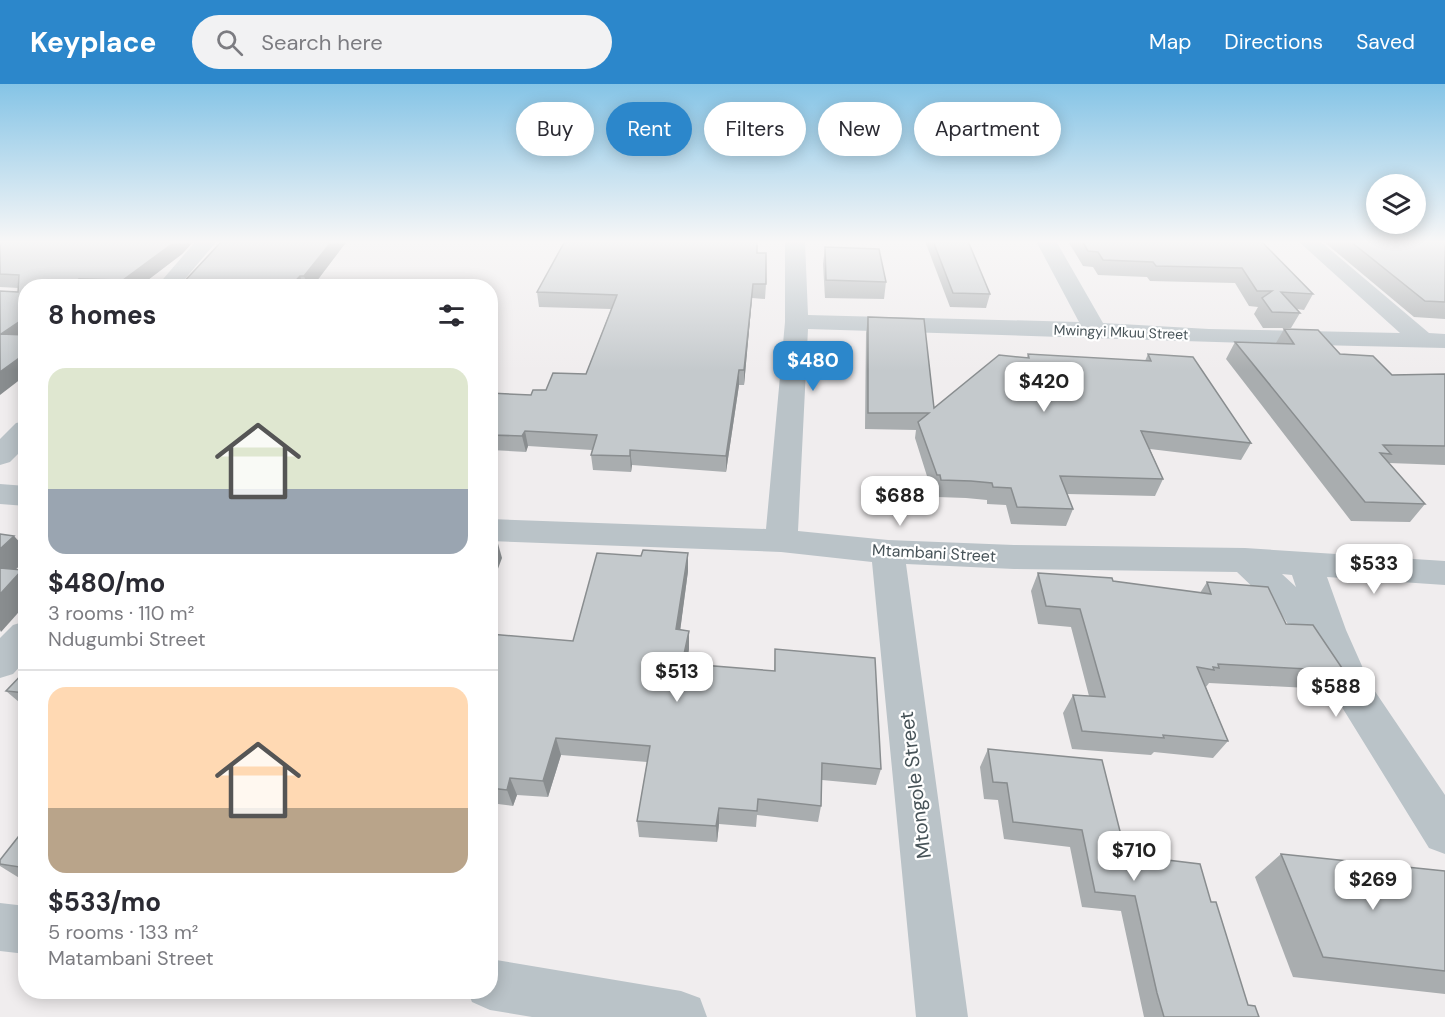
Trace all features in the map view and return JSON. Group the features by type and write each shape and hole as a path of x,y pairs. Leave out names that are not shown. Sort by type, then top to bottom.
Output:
{"street":[{"path":"781,542 797,322 796,285"},
{"path":"1070,285 1095,330"},
{"path":"1358,285 1421,339"},
{"name":"Mwingyi Mkuu Street","path":"797,322 1095,330 1209,336 1445,341"},
{"path":"0,456 18,437"},
{"path":"0,494 18,495"},
{"name":"Mtambani Street","path":"498,530 781,542 888,552 1014,557 1245,560 1445,573"},
{"name":"Mtongole Street","path":"888,552 942,1017"},
{"path":"1245,560 1294,606 1445,833"},
{"path":"1306,565 1328,630 1354,693"},
{"path":"0,663 18,644"},
{"path":"0,927 18,929"},
{"path":"498,985 681,1017"}],"building":[{"path":"541,285 753,285 744,370 739,370 726,456 630,450 630,456 591,455 597,435 525,431 522,436 498,435 498,393 531,395 533,390 546,390 553,373 586,374 617,295 537,292"},
{"path":"950,285 986,285 990,294 953,293"},
{"path":"1253,285 1304,285 1313,294 1281,292 1300,313 1272,312 1262,298 1272,291 1257,291"},
{"path":"1404,285 1445,285 1445,302 1425,301"},
{"path":"0,291 18,292 18,322 1,334 18,335 18,359 0,372"},
{"path":"868,317 924,319 934,408 999,355 1029,358 1028,354 1151,361 1148,354 1193,357 1251,443 1141,431 1163,479 1060,476 1073,509 1017,507 1011,488 993,487 992,483 941,480 940,475 937,475 918,422 929,413 868,413"},
{"path":"1284,329 1318,330 1340,354 1373,356 1392,375 1445,374 1445,446 1383,445 1391,454 1380,453 1425,504 1365,502 1235,342 1294,344"},
{"path":"0,534 14,536 0,549"},
{"path":"643,550 688,553 676,629 689,631 684,654 704,656 702,665 775,671 775,649 875,658 881,769 822,763 821,806 758,799 757,811 719,808 716,826 637,821 650,746 556,738 543,781 510,778 507,790 498,789 498,635 573,641 597,553 641,556"},
{"path":"0,568 18,570 18,574 0,594"},
{"path":"1038,573 1112,578 1113,581 1211,594 1207,582 1268,587 1286,624 1313,625 1344,671 1218,664 1219,668 1213,667 1214,670 1197,667 1228,741 1082,731 1073,695 1105,697 1080,609 1046,606"},
{"path":"18,678 18,692 6,691"},
{"path":"988,749 1102,760 1126,855 1200,864 1211,902 1216,902 1248,1005 1255,1006 1259,1017 1164,1017 1135,896 1095,892 1082,830 1013,822 1007,783 993,782"},
{"path":"18,837 18,867 0,864 0,860"},
{"path":"1281,854 1445,871 1445,971 1323,957"}]}
